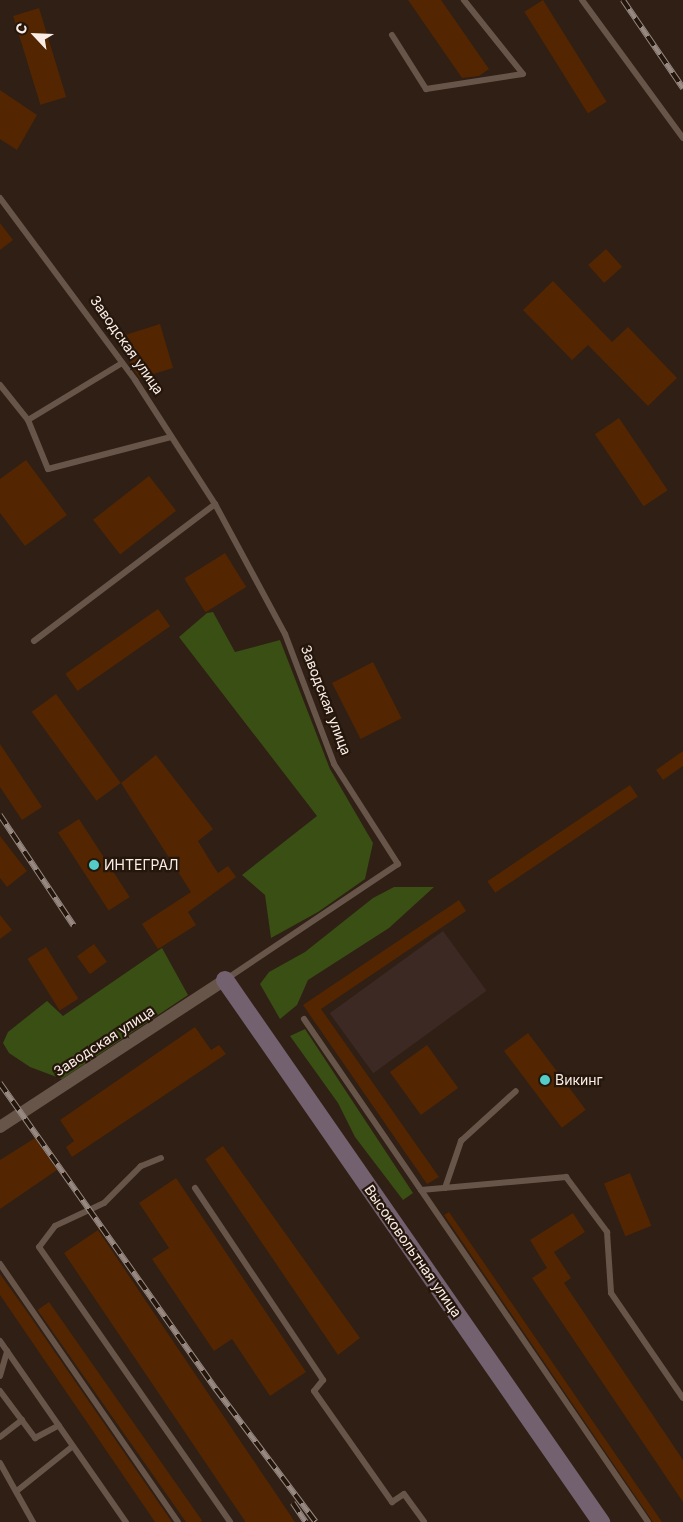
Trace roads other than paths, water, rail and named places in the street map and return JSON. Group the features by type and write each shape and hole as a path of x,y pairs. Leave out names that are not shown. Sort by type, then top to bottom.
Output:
{"street":[{"name":"Заводская улица","path":"1,1124 224,980"},
{"name":"Высоковольтная улица","path":"224,980 601,1522"}],"lane":[{"path":"392,35 426,89 522,74 464,0"},
{"path":"582,0 683,138"},
{"name":"Заводская улица","path":"0,198 122,363 215,504 285,634 334,764 398,864 224,980"},
{"path":"28,420 122,363"},
{"path":"0,385 28,420 48,468 171,437"},
{"path":"34,641 215,504"},
{"path":"304,1018 648,1522"},
{"path":"445,1188 461,1141 516,1091"},
{"path":"161,1158 140,1166 104,1202 55,1226 39,1247 230,1522"},
{"path":"421,1190 566,1177 607,1232 611,1293 683,1398"},
{"path":"195,1188 323,1380 314,1391 392,1502 404,1494 424,1522"},
{"path":"0,1264 178,1522"},
{"path":"0,1341 126,1522"},
{"path":"0,1376 7,1351"},
{"path":"0,1391 34,1438 59,1425"},
{"path":"0,1438 22,1420"},
{"path":"18,1490 73,1446"},
{"path":"0,1463 18,1490 33,1522"}],"railway":[{"path":"623,0 683,88"},
{"path":"0,815 74,926"},
{"path":"0,1083 216,1389 316,1522"},
{"path":"293,1503 306,1522"}],"place":[{"name":"ИНТЕГРАЛ","path":"94,865"},
{"name":"Викинг","path":"545,1080"}]}
